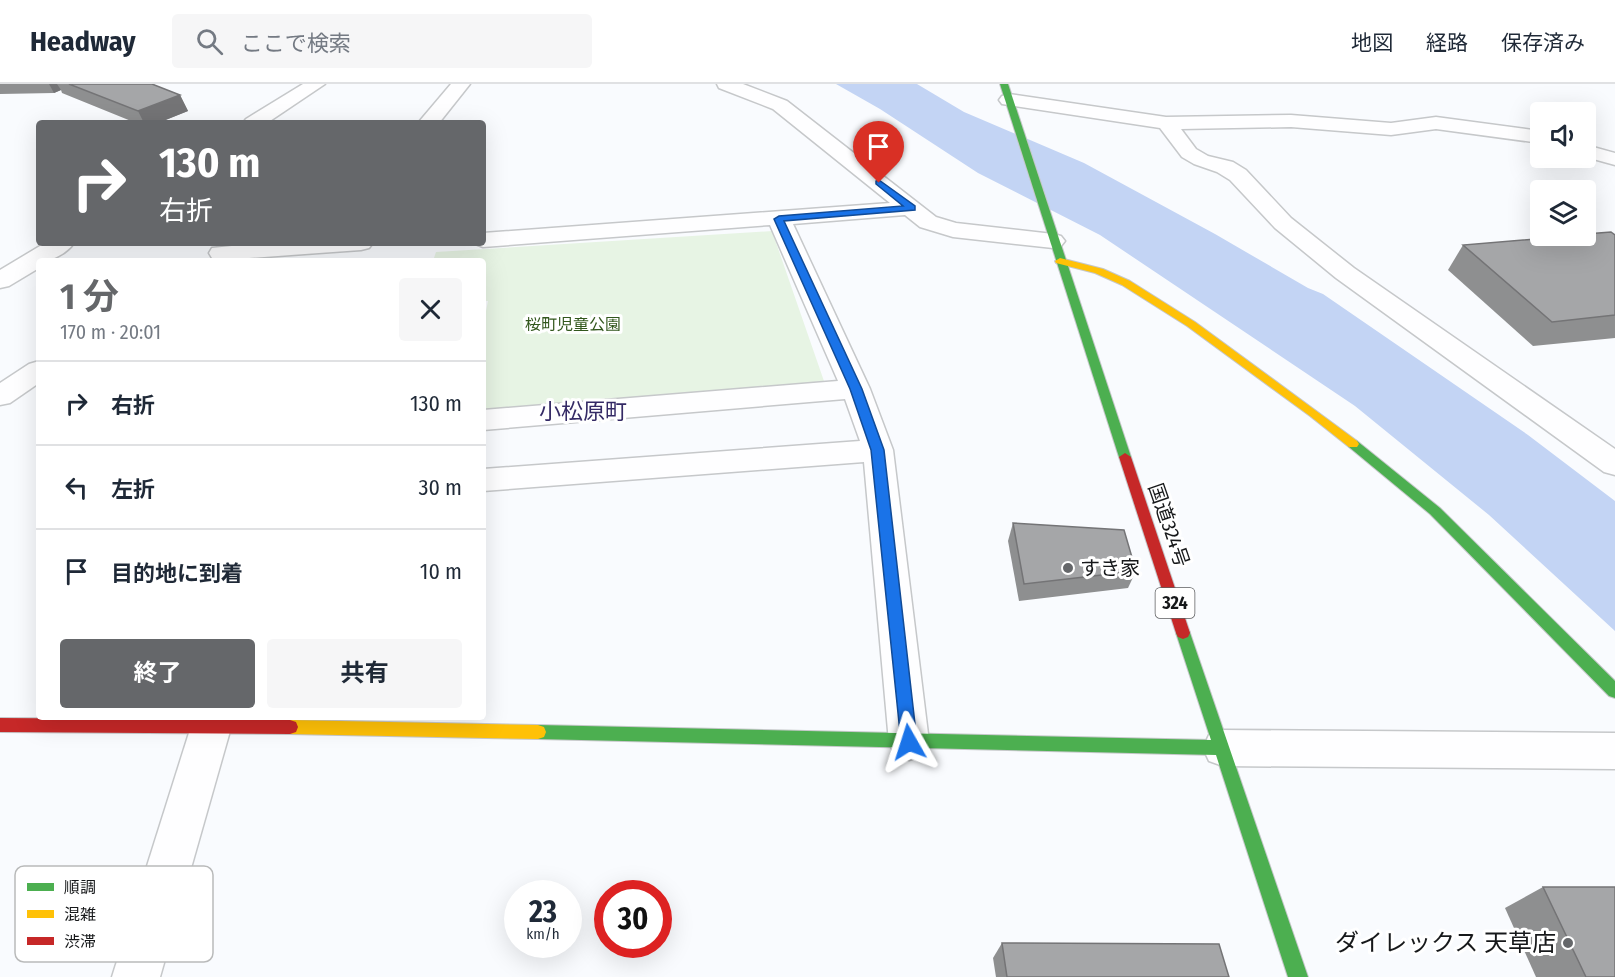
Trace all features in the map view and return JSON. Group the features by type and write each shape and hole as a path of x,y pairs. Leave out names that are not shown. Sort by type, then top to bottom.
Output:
{"main road":[{"name":"国道324号","path":"1006,92 1054,244 1298,977"},
{"path":"1054,244 1099,271 1126,283 1191,324 1314,412 1435,511 1615,691"},
{"path":"0,725 212,721 909,742 1223,748"}],"street":[{"path":"258,120 316,84"},
{"path":"431,120 461,84"},
{"path":"726,84 780,105 928,222 953,231 1054,244"},
{"path":"1006,92 1166,123 1291,121 1391,129 1436,123 1530,135"},
{"path":"1166,123 1189,153 1201,160 1226,167 1238,175 1283,223 1346,273 1615,464"},
{"path":"1596,154 1615,159"},
{"path":"486,240 911,208"},
{"path":"779,219 856,389 878,450 909,742"},
{"path":"38,258 57,246"},
{"path":"222,252 315,246"},
{"path":"0,254 28,264"},
{"path":"0,281 36,259"},
{"path":"0,396 36,372"},
{"path":"486,420 856,389"},
{"path":"486,480 878,450"},
{"path":"169,866 212,721"},
{"path":"1223,748 1615,751"},
{"path":"136,977 140,962"}],"green space":[{"name":"桜町児童公園","path":"772,231 825,384 486,412 486,311 488,301 486,301 486,258 434,258 436,252"}],"water":[{"path":"836,84 917,84 964,112 1084,163 1215,234 1308,288 1323,294 1528,435 1615,501 1615,631 1489,515 1355,406 1100,235 978,173 880,109"}],"building":[{"path":"69,84 152,84 180,95 138,111"},
{"path":"1611,232 1615,235 1615,315 1552,322 1463,245 1530,239 1530,246 1596,246 1596,233"},
{"path":"1013,523 1124,530 1136,571 1024,584"},
{"path":"1543,887 1615,887 1615,977 1586,977"},
{"path":"1002,943 1219,944 1229,977 1007,977"}],"traffic: fast":[{"path":"1004,84 1125,457"},
{"path":"1353,444 1435,511 1615,691"},
{"path":"1183,633 1298,977"},
{"path":"538,732 1223,748"}],"traffic: slow":[{"path":"1060,261 1099,271 1126,283 1191,324 1353,444"},
{"path":"290,727 538,732"}],"traffic: jam":[{"path":"1125,457 1183,633"},
{"path":"0,725 290,727"}],"place":[{"name":"すき家","path":"1068,568"},
{"name":"ダイレックス 天草店","path":"1568,943"}],"district":[{"name":"小松原町","path":"583,411"}],"route":[{"path":"879,183 911,208 779,219 856,389 878,450 909,742"}]}
